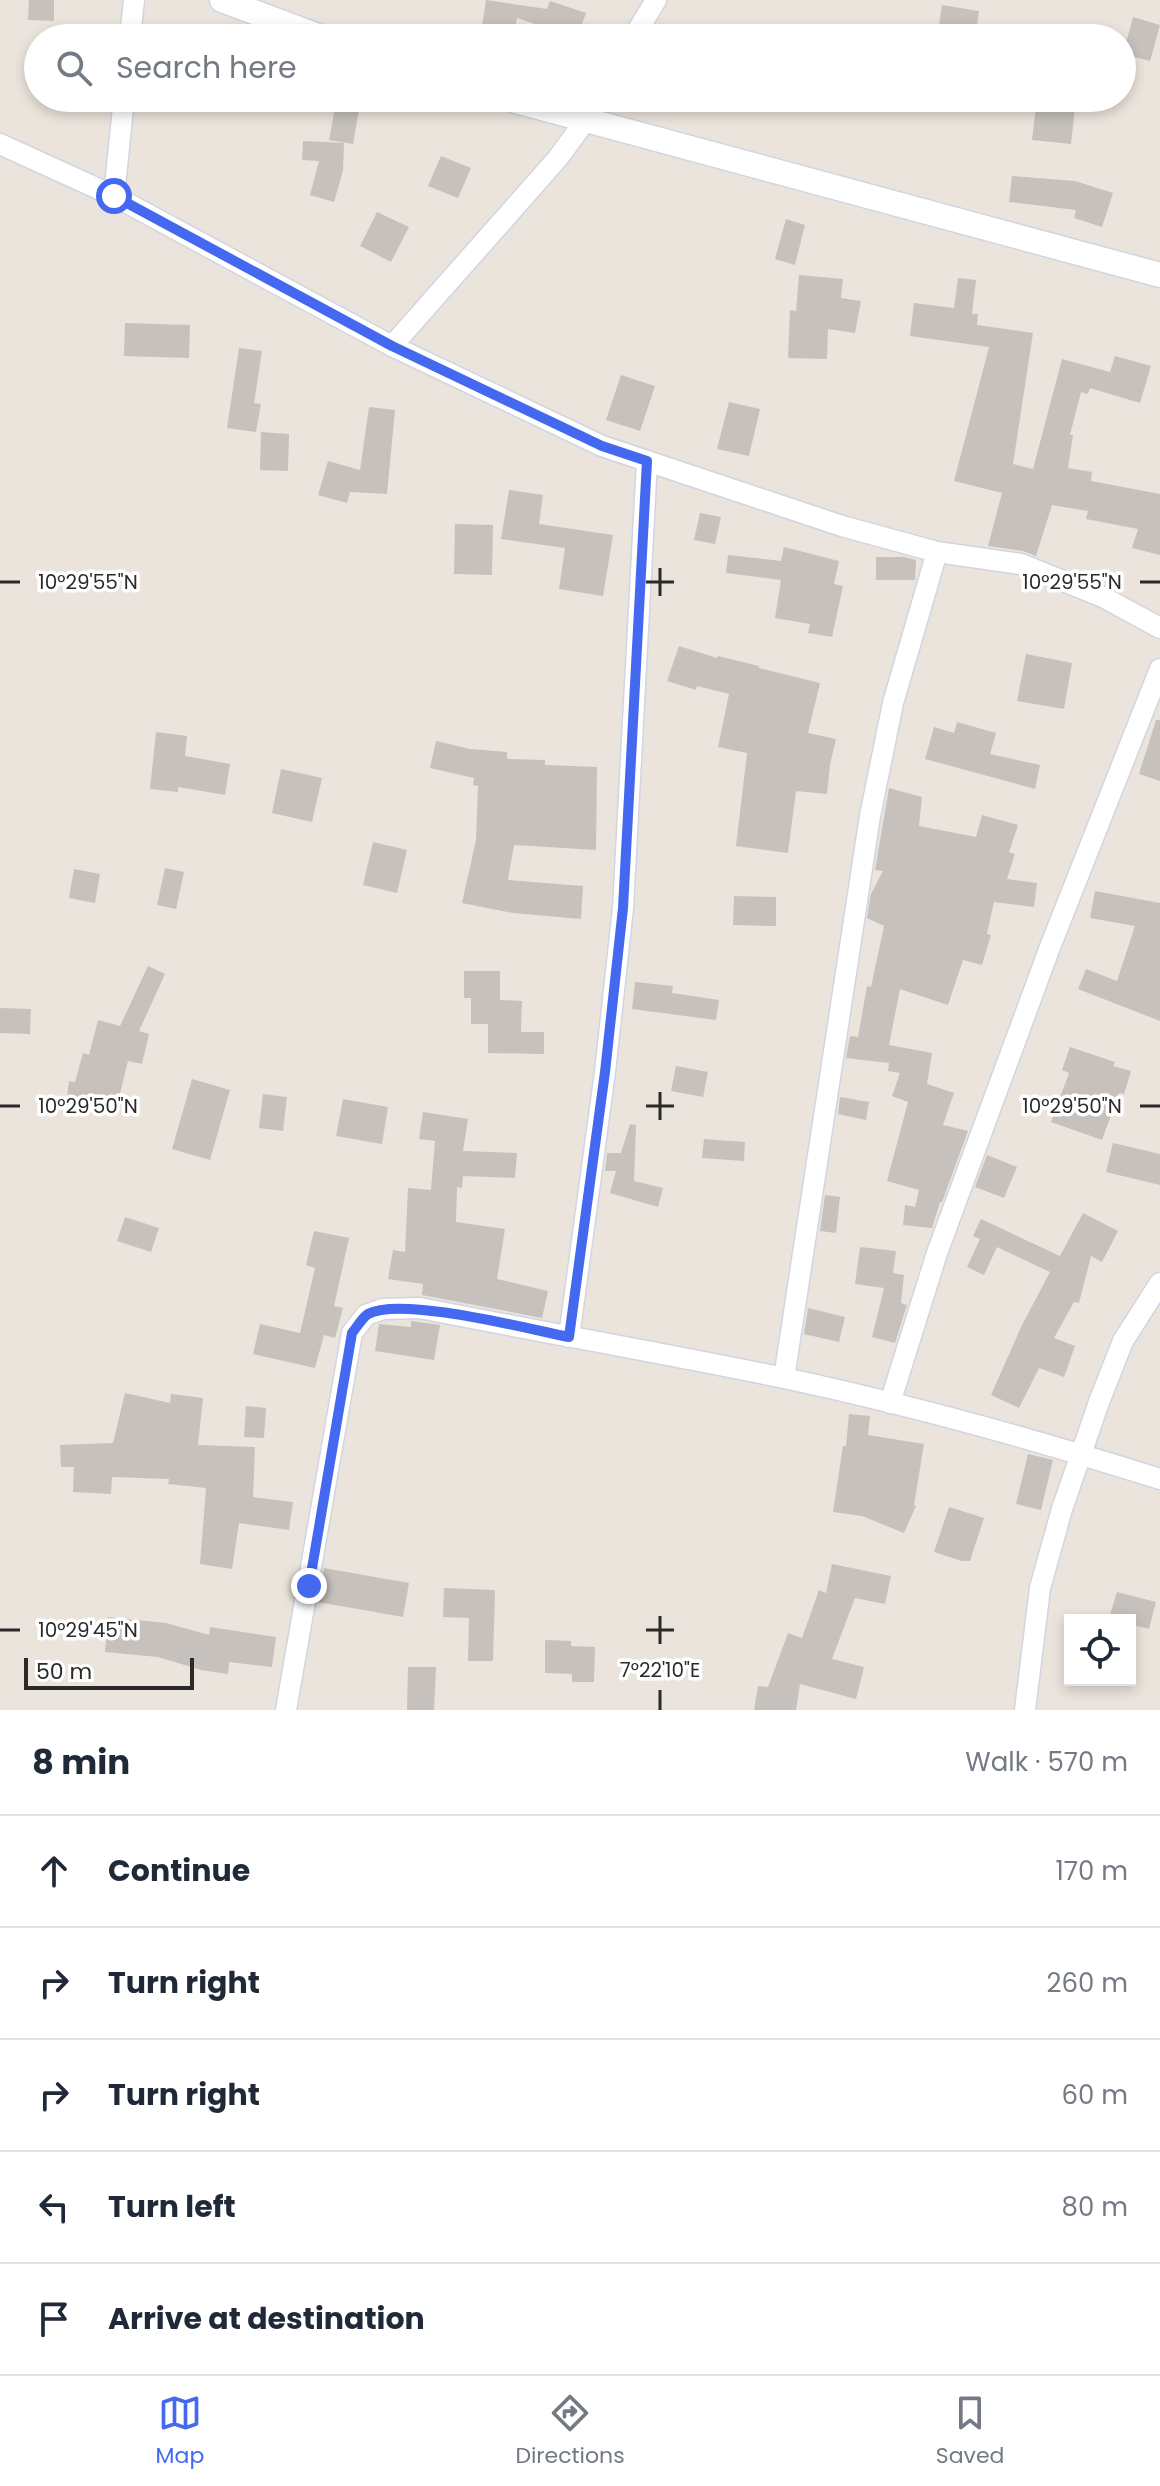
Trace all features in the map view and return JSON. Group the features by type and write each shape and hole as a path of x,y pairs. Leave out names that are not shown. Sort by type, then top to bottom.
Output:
{"street":[{"path":"131,24 134,0"},
{"path":"222,0 286,24"},
{"path":"641,24 656,0"},
{"path":"114,196 123,112"},
{"path":"554,112 1160,275"},
{"path":"392,346 558,158 590,112"},
{"path":"0,144 114,196 392,346 602,446 842,526 937,552 1021,564 1103,597 1160,628"},
{"path":"569,1337 605,1072 623,908 647,461"},
{"path":"784,1378 870,816 893,703 937,552"},
{"path":"890,1403 937,1253 1050,947 1160,669"},
{"path":"1025,1710 1040,1588 1062,1509 1123,1341 1160,1283"},
{"path":"286,1710 352,1333 366,1315 383,1309 420,1308 784,1378 1081,1453 1160,1479"}],"building":[{"path":"29,0 54,0 54,21 28,20"},
{"path":"486,0 547,9 550,1 586,13 582,24 535,24 517,18 516,24 482,24"},
{"path":"942,5 979,11 977,24 939,24"},
{"path":"1133,17 1160,25 1150,61 1136,57 1136,24 1131,24"},
{"path":"334,112 359,112 353,144 329,140"},
{"path":"1035,112 1074,112 1071,144 1032,140"},
{"path":"303,141 344,143 343,171 334,202 310,195 319,161 302,160"},
{"path":"441,156 471,168 458,198 428,186"},
{"path":"1012,176 1075,181 1113,193 1102,227 1074,218 1076,210 1009,202"},
{"path":"377,212 409,227 391,262 360,246"},
{"path":"786,219 805,225 795,265 775,259"},
{"path":"799,275 843,279 841,298 861,301 855,333 828,329 827,359 788,358 790,310 796,311"},
{"path":"958,278 976,280 972,314 978,314 977,325 1033,333 1013,464 1033,469 1062,359 1110,372 1115,356 1151,366 1140,403 1090,388 1088,394 1081,392 1070,435 1073,435 1068,468 1092,472 1091,481 1160,494 1160,555 1132,548 1138,529 1086,519 1088,511 1052,505 1036,556 988,546 1002,493 954,481 989,347 910,336 914,303 954,308"},
{"path":"125,323 190,325 189,358 124,356"},
{"path":"239,348 262,351 254,403 261,404 256,432 227,428"},
{"path":"621,375 655,386 640,431 606,420"},
{"path":"729,402 760,409 749,456 717,449"},
{"path":"369,407 395,410 387,494 350,492 347,503 318,495 328,461 360,470"},
{"path":"261,432 289,434 288,471 260,470"},
{"path":"509,490 543,495 539,524 613,535 603,596 559,589 565,548 501,539"},
{"path":"700,513 721,517 715,544 694,540"},
{"path":"455,524 493,525 492,575 454,574"},
{"path":"784,547 839,561 834,584 843,586 832,637 808,633 810,624 775,618 781,580 726,573 728,555 781,561"},
{"path":"876,557 916,560 915,580 876,580"},
{"path":"679,646 820,683 808,733 836,739 827,794 796,791 788,853 736,846 747,753 718,747 729,694 697,686 696,690 667,681"},
{"path":"1026,654 1072,663 1064,709 1017,701"},
{"path":"1156,720 1160,720 1160,781 1139,774"},
{"path":"957,722 996,733 990,754 1040,765 1035,789 925,759 934,727 954,733"},
{"path":"156,732 187,736 185,756 230,764 225,795 178,787 178,792 150,789"},
{"path":"436,741 470,749 507,752 507,759 545,760 545,765 597,767 596,850 514,845 508,880 583,886 581,919 513,913 462,903 476,840 478,786 473,785 474,778 430,768"},
{"path":"281,769 322,778 312,822 272,813"},
{"path":"889,788 922,797 919,826 976,837 982,815 1018,825 1009,852 1015,854 1007,879 1037,883 1034,907 994,902 987,934 991,935 982,965 963,960 948,1005 900,989 889,1045 932,1053 927,1084 954,1093 943,1125 968,1131 932,1228 903,1225 905,1205 915,1207 919,1190 887,1181 908,1102 892,1096 900,1073 888,1071 889,1063 846,1058 850,1036 858,1037 867,986 871,987 884,926 867,918 871,894 883,871 875,870"},
{"path":"373,842 407,850 397,893 363,885"},
{"path":"165,868 184,872 176,909 157,905"},
{"path":"74,869 100,874 95,903 69,898"},
{"path":"1095,891 1160,903 1160,1021 1078,989 1086,969 1117,981 1135,926 1090,918"},
{"path":"734,896 776,897 776,926 733,925"},
{"path":"148,966 165,974 139,1031 149,1034 142,1064 128,1061 116,1110 66,1104 69,1081 75,1082 83,1053 89,1055 98,1020 120,1026"},
{"path":"464,971 500,971 500,1000 522,1001 521,1032 544,1032 544,1054 488,1053 488,1024 471,1024 471,998 464,998"},
{"path":"635,982 673,986 672,993 719,1000 716,1020 632,1009"},
{"path":"0,1008 31,1009 30,1034 0,1033"},
{"path":"1070,1047 1115,1062 1113,1066 1131,1071 1124,1094 1119,1093 1102,1140 1051,1122 1069,1073 1062,1070"},
{"path":"676,1066 708,1072 703,1097 671,1091"},
{"path":"192,1079 230,1090 210,1160 172,1149"},
{"path":"263,1094 287,1097 283,1131 259,1128"},
{"path":"840,1097 869,1102 866,1120 838,1114"},
{"path":"343,1099 388,1107 382,1144 336,1136"},
{"path":"423,1112 468,1119 463,1151 517,1153 515,1178 463,1176 462,1188 457,1187 456,1222 505,1229 497,1279 548,1291 542,1318 422,1295 423,1284 388,1279 393,1250 405,1252 408,1188 431,1190 435,1141 419,1139"},
{"path":"630,1124 636,1125 634,1181 663,1188 658,1207 610,1193 616,1171 605,1171 607,1153 621,1153"},
{"path":"704,1139 745,1142 744,1161 702,1158"},
{"path":"1113,1143 1160,1154 1160,1185 1106,1172"},
{"path":"987,1155 1017,1167 1004,1198 975,1187"},
{"path":"825,1195 840,1197 836,1233 820,1231"},
{"path":"1083,1213 1118,1231 1102,1262 1091,1256 1079,1303 1074,1302 1054,1338 1075,1346 1064,1377 1039,1368 1019,1408 991,1395 1050,1272 997,1247 984,1275 967,1267 980,1239 973,1236 981,1219 1060,1256"},
{"path":"125,1217 159,1228 151,1252 117,1241"},
{"path":"314,1231 349,1238 334,1306 343,1308 335,1338 324,1335 315,1368 253,1354 260,1324 300,1333 315,1268 306,1265"},
{"path":"860,1247 896,1251 893,1273 904,1275 901,1303 907,1305 895,1343 872,1337 884,1288 855,1284"},
{"path":"808,1308 845,1317 839,1342 804,1334"},
{"path":"411,1321 440,1325 434,1360 375,1351 379,1324 411,1327"},
{"path":"125,1393 170,1403 171,1394 203,1398 198,1445 255,1447 253,1497 293,1502 289,1530 239,1523 232,1569 200,1564 206,1488 168,1484 169,1479 112,1477 111,1494 73,1492 74,1467 61,1467 60,1445 113,1443"},
{"path":"246,1406 266,1408 264,1438 244,1437"},
{"path":"849,1414 870,1416 868,1435 924,1444 916,1506 904,1533 862,1516 833,1512"},
{"path":"1028,1454 1053,1460 1041,1510 1016,1504"},
{"path":"949,1507 984,1518 970,1561 934,1552"},
{"path":"832,1564 891,1576 885,1604 855,1598 832,1659 864,1667 856,1699 800,1684 796,1710 754,1710 758,1686 768,1687 788,1633 802,1638 819,1590 826,1593"},
{"path":"324,1568 409,1583 403,1617 318,1602"},
{"path":"444,1588 495,1590 493,1661 468,1661 469,1618 443,1617"},
{"path":"1117,1592 1156,1602 1149,1629 1136,1626 1136,1614 1110,1614"},
{"path":"108,1617 166,1623 209,1635 210,1627 276,1637 272,1667 229,1662 228,1674 201,1670 158,1657 105,1652"},
{"path":"545,1640 571,1641 571,1646 595,1647 594,1682 572,1682 572,1674 545,1673"},
{"path":"408,1667 436,1667 434,1710 407,1710"}],"route":[{"path":"114,196 392,346 602,446 647,461 623,908 605,1072 569,1337 420,1308 383,1309 366,1315 352,1333 309,1586"}]}
